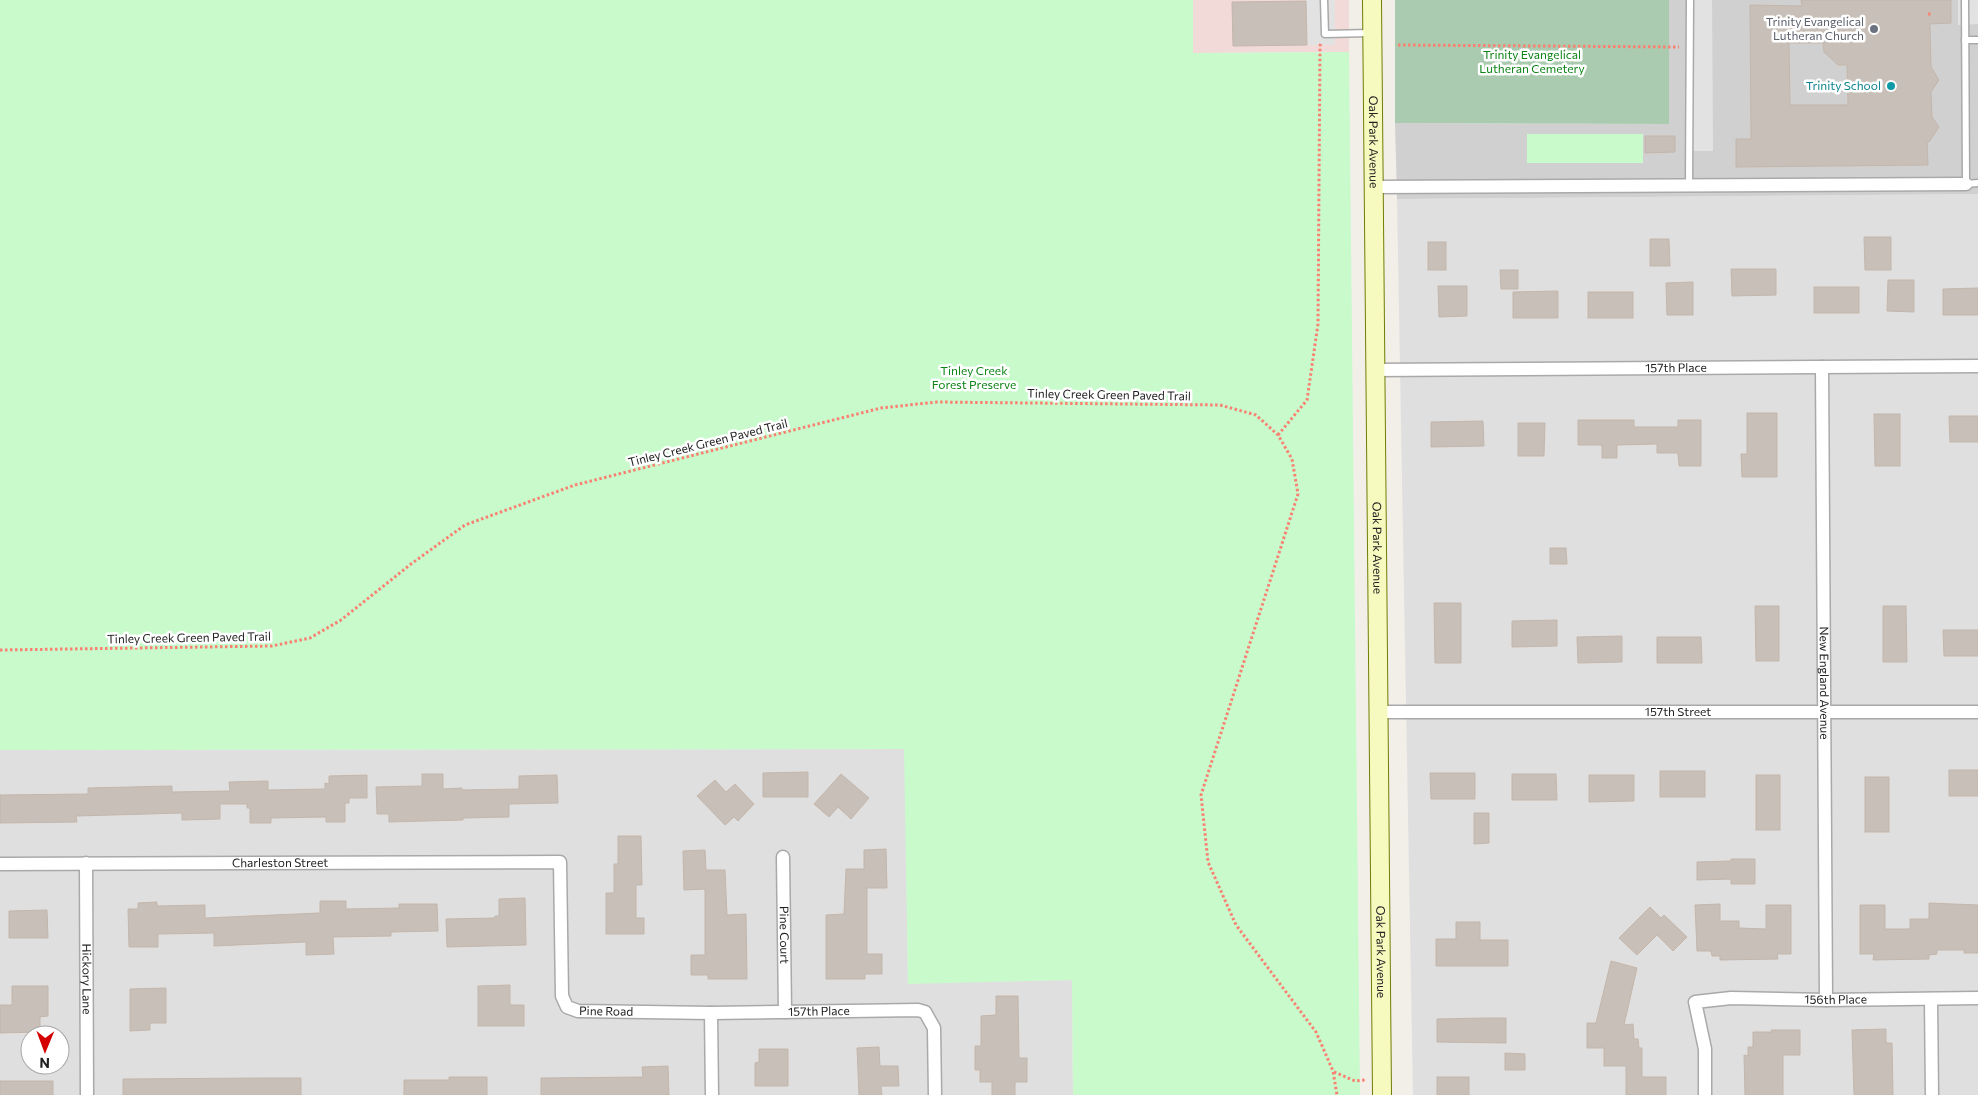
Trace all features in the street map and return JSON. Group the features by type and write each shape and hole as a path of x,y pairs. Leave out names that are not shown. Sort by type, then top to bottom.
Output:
{"street":[{"name":"Oak Park Avenue","path":"1372,0 1382,1087"},
{"path":"1374,187 1972,183"},
{"name":"157th Place","path":"1374,370 1978,366"},
{"name":"New England Avenue","path":"1822,367 1826,1000"},
{"name":"157th Street","path":"1379,712 1978,712"},
{"name":"Pine Court","path":"783,857 785,1012"},
{"name":"Charleston Street","path":"0,864 560,862"},
{"name":"Pine Road","path":"560,862 562,996 567,1007 578,1012 712,1013"},
{"name":"Hickory Lane","path":"86,863 87,1095"},
{"name":"156th Place","path":"1705,1095 1704,1049 1695,1002 1732,998 1826,1000 1978,998"},
{"path":"1931,999 1932,1095"},
{"name":"157th Place","path":"712,1013 918,1010 925,1012 934,1028 935,1095"},
{"path":"712,1013 712,1095"}],"lane":[{"path":"1324,0 1325,34 1372,33"},
{"path":"1689,184 1690,0"},
{"path":"1965,0 1965,40 1972,183"},
{"path":"1965,40 1978,40"}],"path":[{"path":"1278,435 1307,400 1318,324 1320,46 1325,34"},
{"path":"1398,45 1690,47"},
{"name":"Tinley Creek Green Paved Trail","path":"0,650 272,646 310,638 341,620 411,564 465,526 575,486 881,408 937,402 1220,405 1256,415 1278,435 1292,460 1298,494 1201,795 1208,862 1236,925 1316,1032 1333,1072 1336,1095"},
{"path":"1333,1072 1355,1081 1382,1087"}],"shaded area":[{"path":"1193,0 1349,0 1349,52 1192,53"},
{"path":"1306,0 1335,0 1335,45 1307,45"},
{"path":"1669,0 1978,0 1978,194 1397,199 1395,123 1669,124"},
{"path":"1690,0 1712,0 1713,151 1689,151"},
{"path":"1958,0 1978,0 1978,24 1958,25"},
{"path":"1978,194 1978,1095 1413,1095 1397,199"},
{"path":"905,749 908,983 1072,980 1073,1095 0,1095 0,750"}],"green space":[{"name":"Tinley Creek Forest Preserve","path":"0,0 1193,0 1193,53 1349,52 1360,1095 1073,1095 1072,980 908,984 904,749 0,750"},
{"name":"Trinity Evangelical Lutheran Cemetery","path":"1395,0 1669,0 1669,124 1395,123"},
{"path":"1527,134 1643,134 1643,163 1527,163"}],"building":[{"name":"Trinity School","path":"1801,0 1951,0 1951,23 1930,24 1931,67 1939,80 1931,92 1932,117 1939,127 1929,142 1927,142 1928,165 1736,167 1736,139 1751,139 1750,5 1802,6","holes":["1789,43 1823,43 1824,52 1838,65 1847,65 1848,105 1790,105"]},
{"path":"1306,1 1307,45 1233,46 1232,2"},
{"path":"1645,136 1675,136 1675,152 1645,153"},
{"path":"1864,237 1891,237 1891,270 1865,270"},
{"path":"1650,239 1669,239 1670,266 1650,266"},
{"path":"1428,242 1446,242 1446,270 1428,270"},
{"path":"1731,269 1776,269 1776,295 1732,296"},
{"path":"1500,270 1518,270 1518,289 1501,289"},
{"path":"1888,280 1914,280 1914,312 1887,311"},
{"path":"1693,282 1693,315 1667,315 1666,283"},
{"path":"1438,286 1467,286 1467,316 1439,317"},
{"path":"1814,287 1859,287 1859,313 1814,313"},
{"path":"1978,288 1978,315 1943,315 1943,289"},
{"path":"1558,291 1558,318 1513,318 1513,292"},
{"path":"1588,292 1633,292 1633,318 1588,318"},
{"path":"1747,413 1777,413 1777,477 1742,477 1741,454 1747,454"},
{"path":"1874,414 1900,414 1900,466 1875,466"},
{"path":"1949,416 1978,416 1978,442 1950,442"},
{"path":"1578,420 1634,420 1634,427 1678,427 1678,420 1701,420 1701,466 1679,466 1678,453 1657,453 1657,444 1617,445 1617,458 1602,458 1602,445 1578,445"},
{"path":"1483,421 1484,446 1431,447 1431,422"},
{"path":"1518,423 1545,423 1544,456 1518,456"},
{"path":"1550,548 1566,548 1567,564 1550,564"},
{"path":"1434,603 1461,603 1461,663 1435,663"},
{"path":"1755,606 1779,606 1779,661 1756,661"},
{"path":"1883,606 1906,606 1907,662 1883,662"},
{"path":"1557,620 1557,646 1512,647 1512,621"},
{"path":"1943,630 1978,630 1978,656 1944,656"},
{"path":"1622,636 1622,662 1578,663 1577,637"},
{"path":"1657,637 1701,637 1702,663 1657,663"},
{"path":"1949,770 1978,770 1978,796 1949,796"},
{"path":"1660,771 1705,771 1705,797 1660,797"},
{"path":"808,772 808,797 763,797 763,773"},
{"path":"1430,773 1475,773 1475,799 1431,799"},
{"path":"422,774 443,774 443,789 462,788 462,790 519,789 519,776 557,775 558,803 509,804 509,817 463,818 463,820 389,822 389,814 377,814 376,787 422,786"},
{"path":"841,774 869,798 851,819 838,807 829,817 814,804"},
{"path":"1512,774 1556,774 1557,800 1512,800"},
{"path":"367,775 367,798 349,798 349,803 345,803 345,822 326,822 326,817 271,818 271,823 250,823 250,808 247,808 247,804 220,804 220,819 182,820 182,813 76,816 77,822 0,823 0,795 88,794 88,788 172,786 172,792 230,791 229,782 268,781 268,790 325,789 325,783 329,784 329,776"},
{"path":"1589,775 1634,775 1634,801 1589,802"},
{"path":"1756,775 1780,775 1780,830 1756,830"},
{"path":"1865,777 1889,777 1889,832 1865,832"},
{"path":"715,780 726,792 735,784 754,804 738,821 734,817 725,825 697,796"},
{"path":"1474,813 1489,813 1489,843 1474,844"},
{"path":"618,836 641,836 642,885 636,885 636,918 644,918 644,934 606,934 606,893 614,893 614,864 618,864"},
{"path":"886,849 887,888 867,888 867,954 882,954 882,974 865,974 865,979 826,979 826,915 844,914 846,869 864,869 864,850"},
{"path":"705,850 706,870 725,870 727,915 746,914 747,979 708,979 708,975 691,975 691,955 705,955 705,889 684,890 683,851"},
{"path":"1731,859 1755,859 1755,884 1731,884 1731,879 1697,880 1697,862 1731,861"},
{"path":"525,898 526,945 447,947 446,919 495,918 495,916 499,916 499,899"},
{"path":"320,901 346,901 346,909 399,908 399,904 437,904 438,931 391,932 391,936 333,937 334,954 306,955 306,942 214,946 214,933 158,934 158,947 129,947 128,909 138,909 138,903 157,902 157,906 205,905 205,918 320,913"},
{"path":"1929,903 1978,905 1978,953 1964,953 1964,950 1937,950 1937,954 1929,955 1929,959 1873,960 1874,954 1860,954 1860,905 1885,905 1885,929 1910,929 1910,919 1929,919"},
{"path":"1720,904 1720,921 1739,921 1739,928 1766,929 1766,905 1791,905 1791,954 1777,954 1778,959 1720,960 1720,956 1712,956 1711,951 1697,951 1695,905"},
{"path":"1650,907 1661,918 1664,915 1687,937 1673,951 1657,935 1637,955 1619,938"},
{"path":"47,910 48,938 9,938 9,911"},
{"path":"1456,922 1480,922 1480,940 1508,940 1508,966 1436,966 1436,939 1456,939"},
{"path":"1611,961 1637,968 1624,1025 1633,1024 1634,1039 1638,1039 1639,1048 1642,1048 1642,1077 1666,1077 1666,1095 1626,1095 1626,1066 1604,1066 1604,1048 1587,1048 1587,1023 1596,1023"},
{"path":"510,985 510,1005 524,1005 524,1026 478,1026 478,986"},
{"path":"12,986 48,986 48,1016 40,1017 40,1025 20,1025 20,1032 0,1033 0,1005 12,1005"},
{"path":"166,988 166,1023 150,1023 150,1030 130,1031 130,989"},
{"path":"996,996 1018,996 1019,1058 1027,1058 1027,1082 1015,1082 1015,1095 992,1095 992,1082 980,1082 980,1070 975,1070 975,1046 981,1046 981,1016 996,1015"},
{"path":"1506,1018 1506,1043 1437,1042 1437,1019"},
{"path":"1886,1029 1886,1043 1892,1043 1893,1095 1854,1095 1852,1030"},
{"path":"1771,1030 1800,1030 1800,1055 1783,1055 1783,1095 1745,1095 1744,1055 1748,1056 1748,1047 1753,1047 1753,1032 1772,1032"},
{"path":"879,1047 880,1066 898,1066 899,1086 881,1086 882,1095 859,1095 857,1048"},
{"path":"759,1049 788,1049 788,1086 755,1086 755,1063 759,1062"},
{"path":"1505,1053 1525,1054 1525,1070 1505,1070"},
{"path":"668,1066 669,1095 541,1095 541,1078 643,1077 642,1067"},
{"path":"449,1077 487,1077 487,1095 404,1095 404,1080 449,1080"},
{"path":"1437,1077 1469,1077 1469,1095 1437,1095"},
{"path":"301,1078 301,1095 123,1095 123,1079"},
{"path":"0,1081 53,1081 53,1095 0,1095"}],"place":[{"name":"Trinity Evangelical Lutheran Church","path":"1874,29"},
{"name":"Trinity School","path":"1891,86"}]}
